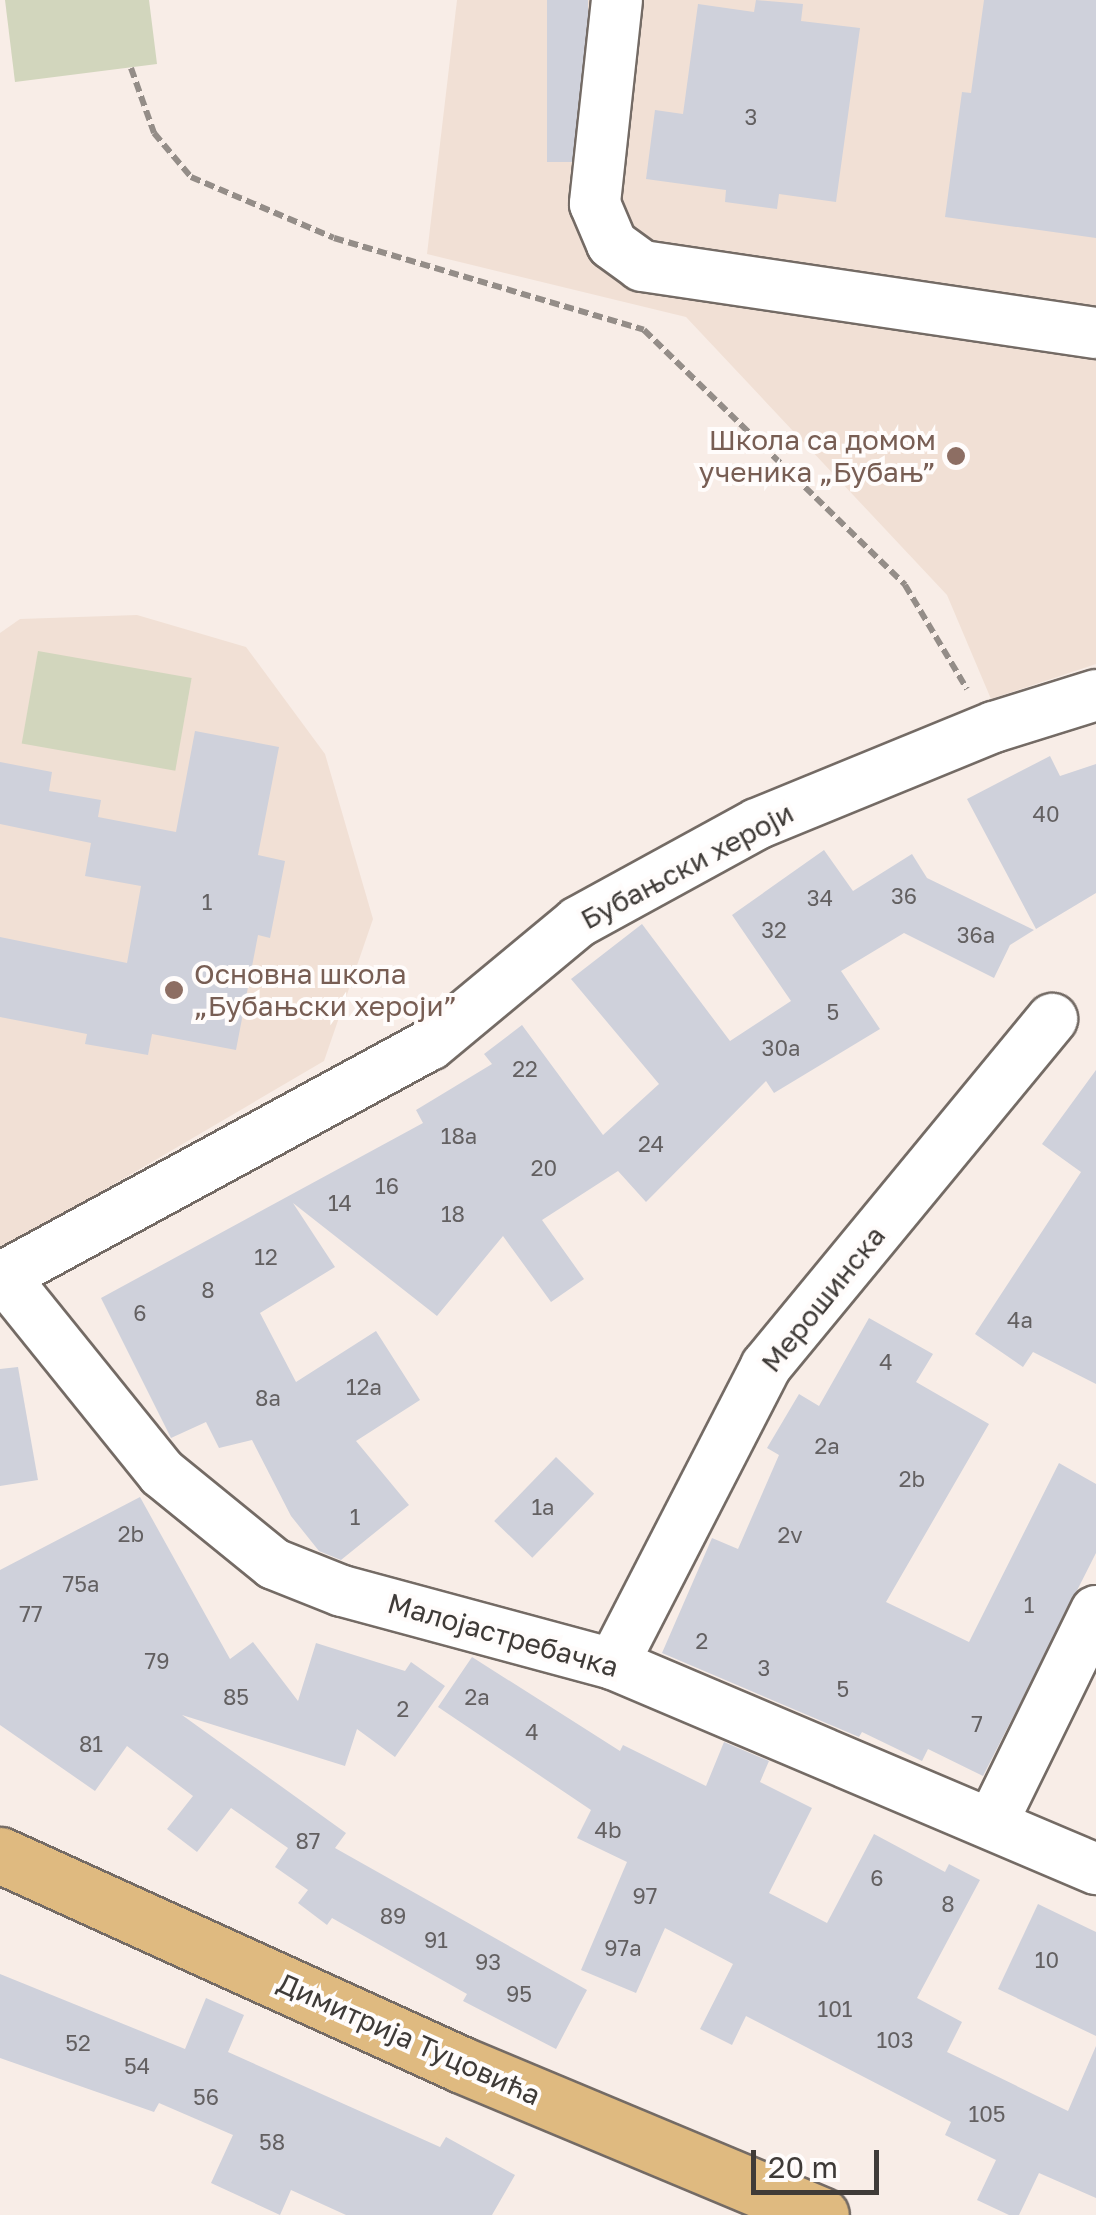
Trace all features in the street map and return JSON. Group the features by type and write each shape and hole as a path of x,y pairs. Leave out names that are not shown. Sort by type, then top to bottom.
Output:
{"main road":[{"name":"Димитрија Туцовића","path":"0,1856 462,2065 821,2215"}],"street":[{"path":"617,0 595,204 612,244 642,266 1096,333"},
{"name":"Бубањски хероји","path":"2,1277 430,1045 578,922 756,824 994,728 1096,694"},
{"name":"Мерошинска","path":"613,1664 766,1366 1052,1019"},
{"name":"Малојастребачка","path":"2,1277 162,1473 242,1544 342,1591 613,1664 1096,1869"},
{"path":"992,1824 1096,1611"}],"path":[{"path":"131,68 154,133 191,177 334,238 644,330 906,585 994,728"}],"shaded area":[{"name":"Школа са домом ученика „Бубањ”","path":"457,0 1096,0 1096,664 991,699 947,595 686,317 427,254"},
{"name":"Основна школа „Бубањски хероји”","path":"137,615 246,647 325,754 373,919 324,1061 0,1251 0,633 20,619"}],"green space":[{"path":"5,0 149,0 157,64 15,82"},
{"path":"38,651 192,678 175,771 22,744"}],"building":[{"path":"547,0 588,0 588,162 547,162"},
{"path":"756,0 803,4 801,21 860,28 836,202 779,194 777,209 725,202 726,190 646,179 655,110 683,114 698,4 754,12"},
{"path":"984,0 1096,0 1096,238 945,217 962,92 971,93"},
{"path":"195,731 279,747 258,855 285,861 270,938 258,935 236,1050 152,1034 148,1055 85,1044 87,1034 0,1017 0,937 127,963 141,886 85,876 91,843 0,824 0,762 52,772 49,791 101,800 98,817 176,832"},
{"path":"1050,756 1060,776 1096,764 1096,893 1036,929 967,799"},
{"path":"824,850 853,891 912,854 927,878 1034,930 1010,945 994,978 904,933 841,971 880,1029 774,1093 766,1081 646,1202 618,1171 542,1220 584,1279 551,1302 503,1236 437,1316 293,1203 335,1267 260,1313 296,1382 376,1331 420,1400 356,1441 409,1505 341,1560 319,1551 291,1516 252,1440 219,1448 206,1422 171,1438 101,1298 423,1123 416,1110 492,1064 484,1054 522,1025 603,1135 659,1084 571,979 642,924 730,1041 791,1001 732,915"},
{"path":"1096,1070 1096,1384 1033,1352 1023,1367 975,1334 1081,1172 1042,1144"},
{"path":"869,1318 933,1354 916,1382 989,1424 886,1602 969,1642 1059,1463 1096,1484 1096,1553 983,1776 928,1749 922,1761 862,1732 859,1737 662,1653 712,1538 738,1549 779,1455 767,1448 799,1394 819,1406"},
{"path":"18,1367 38,1480 0,1486 0,1369"},
{"path":"556,1457 594,1494 532,1558 494,1521"},
{"path":"140,1497 230,1659 253,1642 298,1701 316,1643 405,1671 411,1662 445,1686 395,1757 357,1729 345,1766 182,1715 346,1833 335,1848 587,1990 556,2049 463,2001 467,1994 332,1918 327,1925 298,1903 308,1890 275,1867 288,1848 231,1808 197,1852 167,1829 193,1796 127,1746 95,1791 0,1725 0,1570"},
{"path":"472,1657 620,1751 623,1745 706,1786 724,1742 769,1761 760,1782 812,1808 769,1893 827,1923 874,1834 945,1872 949,1864 980,1880 917,1998 962,2022 947,2052 1068,2111 1096,2046 1096,2198 1039,2173 1019,2215 1009,2215 977,2200 996,2160 945,2135 951,2122 746,2016 732,2045 700,2029 733,1964 665,1928 636,1993 581,1970 627,1862 577,1838 591,1810 438,1707"},
{"path":"1038,1904 1096,1932 1096,2036 998,1989"},
{"path":"0,1974 185,2049 206,1998 244,2015 228,2052 440,2147 446,2137 515,2175 492,2215 346,2215 291,2190 280,2215 211,2183 233,2135 159,2103 154,2112 0,2058"}],"place":[{"name":"Школа са домом ученика „Бубањ”","path":"956,456"},
{"name":"Основна школа „Бубањски хероји”","path":"174,990"}]}
